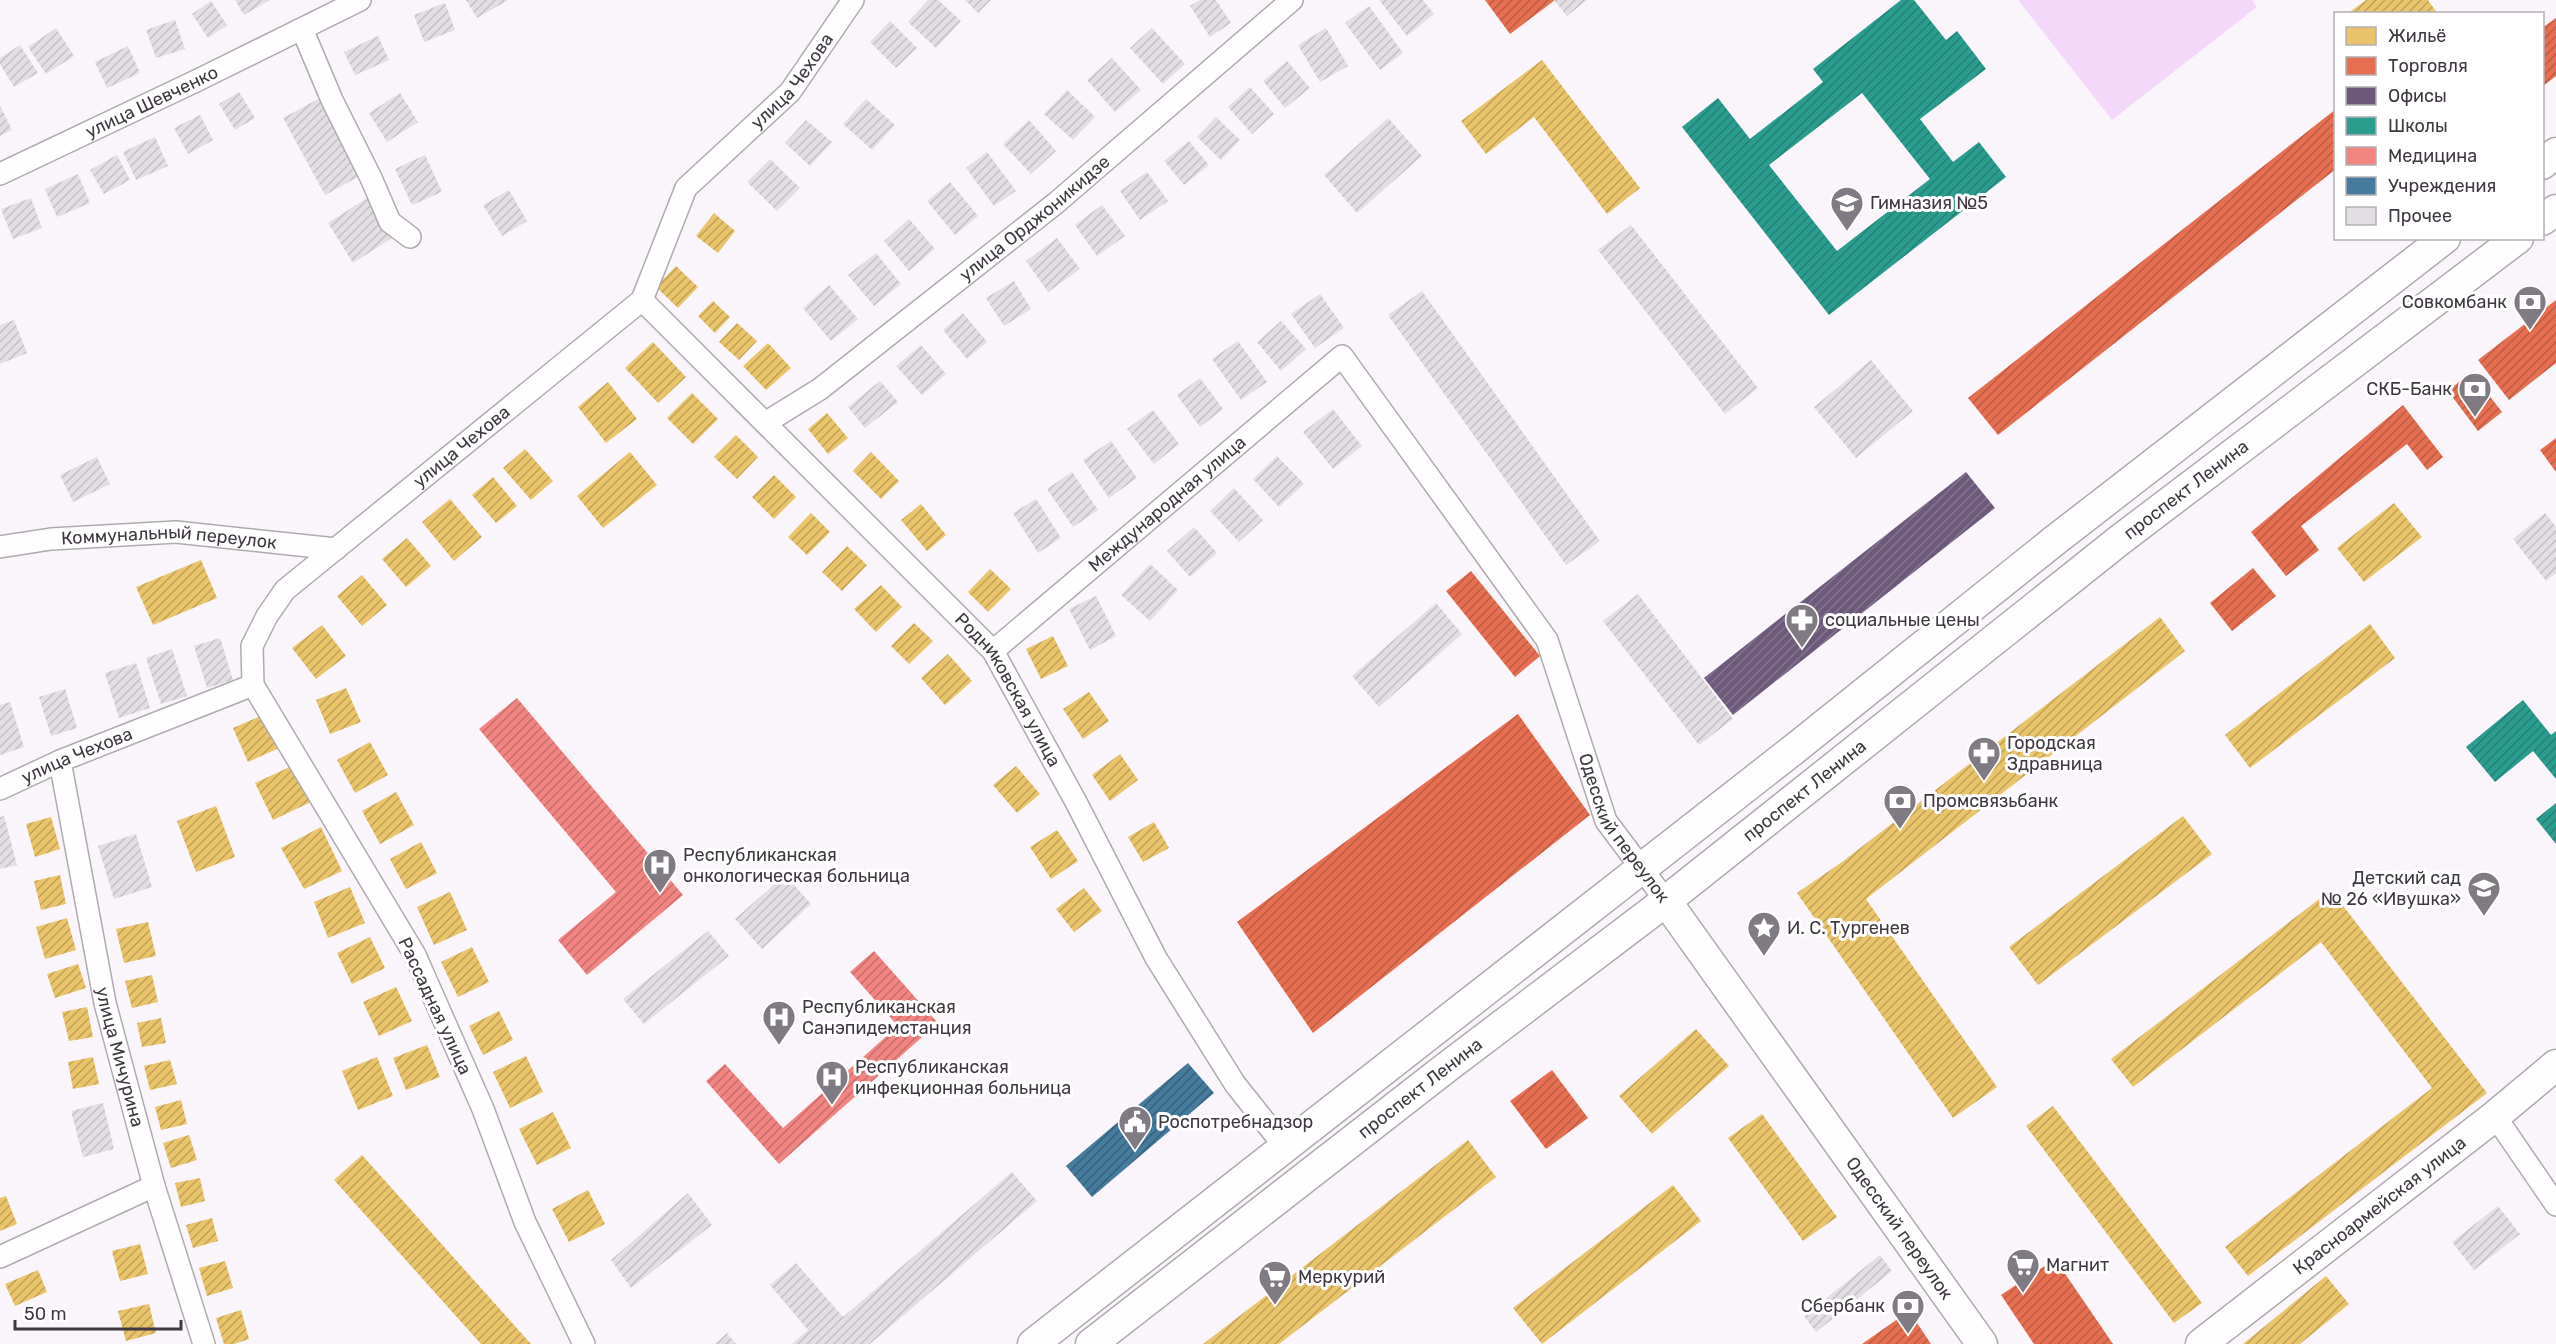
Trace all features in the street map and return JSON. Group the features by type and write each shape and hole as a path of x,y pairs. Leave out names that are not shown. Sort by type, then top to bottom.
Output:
{"main road":[{"path":"2544,162 2556,153"},
{"name":"проспект Ленина","path":"1033,1344 1641,869 2061,535 2442,240"},
{"name":"проспект Ленина","path":"1091,1344 1666,900 2121,539 2515,240"},
{"name":"Одесский переулок","path":"1666,900 1982,1344"},
{"name":"Красноармейская улица","path":"2201,1344 2495,1116 2556,1065"}],"street":[{"name":"улица Шевченко","path":"0,174 360,0"},
{"name":"улица Чехова","path":"0,789 60,761 253,685 252,646 267,616 285,590 642,300 686,188 790,92 853,0"},
{"name":"улица Орджоникидзе","path":"765,423 820,389 1056,202 1293,0"},
{"path":"302,29 332,100 390,222 410,237"},
{"name":"Родниковская улица","path":"642,300 993,651 1076,802 1156,958 1235,1084 1285,1147"},
{"name":"Одесский переулок","path":"1342,356 1547,640 1606,821 1666,900"},
{"name":"Международная улица","path":"993,651 1342,356"},
{"name":"Коммунальный переулок","path":"0,547 51,539 176,532 336,549"},
{"name":"Рассадная улица","path":"253,685 415,955 483,1109 525,1222 584,1344"},
{"name":"улица Мичурина","path":"60,761 105,1004 154,1186 204,1344"},
{"path":"2495,1116 2556,1205"},
{"path":"0,1257 154,1186"}],"shaded area":[{"path":"2018,0 2252,0 2257,7 2112,120"}],"building: Жильё":[{"path":"2366,0 2428,0 2437,12 2350,12"},
{"path":"1542,60 1640,188 1607,214 1534,117 1486,154 1461,121"},
{"path":"714,213 735,231 718,253 696,236"},
{"path":"676,266 698,287 678,308 656,287"},
{"path":"713,301 730,317 715,333 698,316"},
{"path":"737,323 757,341 739,360 719,342"},
{"path":"653,342 686,377 658,403 625,368"},
{"path":"768,343 791,368 766,390 743,366"},
{"path":"608,382 637,419 606,443 578,407"},
{"path":"692,393 718,419 693,444 667,418"},
{"path":"827,413 848,438 828,454 808,429"},
{"path":"736,435 758,457 737,479 714,457"},
{"path":"525,449 553,481 531,500 503,468"},
{"path":"630,452 657,485 603,528 577,496"},
{"path":"871,452 899,481 881,499 853,471"},
{"path":"774,475 796,497 774,519 752,497"},
{"path":"493,477 517,506 496,523 472,495"},
{"path":"450,499 482,537 454,561 422,522"},
{"path":"2394,503 2422,537 2364,582 2337,548"},
{"path":"921,504 946,535 927,551 901,520"},
{"path":"811,513 830,532 807,555 788,537"},
{"path":"407,538 431,566 406,587 382,559"},
{"path":"847,546 867,565 842,591 822,572"},
{"path":"201,560 217,598 153,625 136,587"},
{"path":"990,569 1011,589 988,612 968,592"},
{"path":"362,575 387,605 362,626 337,596"},
{"path":"881,585 902,607 876,632 854,609"},
{"path":"2160,617 2185,651 1866,899 1997,1087 1953,1118 1797,893 1842,862"},
{"path":"914,623 933,641 909,664 891,646"},
{"path":"2370,624 2395,658 2250,768 2225,735"},
{"path":"322,625 346,656 316,679 292,648"},
{"path":"1053,636 1068,666 1041,679 1026,649"},
{"path":"948,654 972,681 945,705 921,678"},
{"path":"346,688 361,722 330,734 316,700"},
{"path":"1089,692 1109,721 1083,739 1063,709"},
{"path":"263,715 279,748 248,762 233,728"},
{"path":"370,742 388,775 355,793 337,760"},
{"path":"1120,754 1138,780 1110,801 1092,775"},
{"path":"294,765 311,802 273,820 255,783"},
{"path":"1016,766 1040,794 1017,813 993,785"},
{"path":"396,792 414,825 380,844 362,811"},
{"path":"216,806 235,857 196,872 177,821"},
{"path":"2183,816 2212,854 2038,985 2009,947"},
{"path":"51,817 60,849 35,857 26,824"},
{"path":"1154,822 1169,848 1143,862 1128,837"},
{"path":"321,827 342,871 304,889 281,848"},
{"path":"1057,830 1078,861 1051,879 1030,847"},
{"path":"421,842 437,873 406,889 390,859"},
{"path":"60,875 66,904 41,910 34,881"},
{"path":"350,887 365,923 328,938 314,902"},
{"path":"1084,888 1102,911 1074,932 1056,909"},
{"path":"2331,890 2487,1093 2248,1276 2225,1247 2432,1088 2321,942 2133,1087 2111,1059"},
{"path":"450,892 467,930 434,945 417,907"},
{"path":"67,918 76,950 45,959 36,927"},
{"path":"148,922 156,956 124,963 116,929"},
{"path":"370,937 385,968 352,984 337,953"},
{"path":"472,947 489,982 458,997 441,962"},
{"path":"78,964 86,988 55,998 47,974"},
{"path":"152,975 158,1002 132,1008 125,981"},
{"path":"396,987 412,1021 379,1036 363,1002"},
{"path":"87,1007 93,1037 69,1041 62,1012"},
{"path":"499,1011 513,1040 483,1055 469,1026"},
{"path":"161,1018 166,1043 142,1047 137,1023"},
{"path":"1696,1029 1729,1066 1652,1134 1619,1096"},
{"path":"427,1045 440,1077 406,1090 393,1058"},
{"path":"526,1056 543,1092 510,1108 493,1072"},
{"path":"93,1057 99,1084 73,1089 68,1062"},
{"path":"377,1057 393,1096 358,1110 342,1071"},
{"path":"170,1060 177,1084 150,1090 144,1066"},
{"path":"181,1100 187,1124 161,1130 155,1107"},
{"path":"2053,1106 2202,1303 2174,1323 2026,1126"},
{"path":"553,1112 571,1148 537,1165 519,1129"},
{"path":"1762,1114 1837,1217 1803,1241 1728,1138"},
{"path":"189,1135 197,1160 171,1168 163,1143"},
{"path":"1468,1140 1496,1177 1279,1344 1203,1344"},
{"path":"362,1155 531,1344 481,1344 334,1180"},
{"path":"200,1178 205,1201 181,1207 175,1183"},
{"path":"1673,1185 1701,1221 1542,1344 1513,1308"},
{"path":"588,1190 605,1224 569,1242 552,1209"},
{"path":"6,1196 17,1224 0,1231 0,1198"},
{"path":"212,1218 218,1241 193,1248 186,1225"},
{"path":"140,1244 148,1274 120,1281 112,1251"},
{"path":"225,1261 233,1288 207,1296 199,1268"},
{"path":"38,1270 47,1292 15,1306 5,1284"},
{"path":"2326,1276 2349,1304 2300,1344 2243,1344"},
{"path":"149,1304 156,1333 126,1341 118,1311"},
{"path":"241,1310 249,1339 234,1344 224,1344 216,1318"}],"building: Торговля":[{"path":"1485,0 1555,0 1510,34"},
{"path":"2556,18 2556,76 2544,85 2544,27"},
{"path":"2334,111 2334,171 1998,435 1968,398"},
{"path":"2556,300 2556,363 2509,400 2478,360"},
{"path":"2471,372 2502,412 2478,431 2448,391"},
{"path":"2403,405 2443,457 2427,470 2407,444 2301,526 2319,550 2286,576 2251,532"},
{"path":"2556,438 2556,472 2540,450"},
{"path":"2253,568 2276,596 2232,631 2210,603"},
{"path":"1471,571 1540,656 1515,677 1446,591"},
{"path":"1518,714 1590,815 1313,1033 1237,922"},
{"path":"1552,1070 1588,1118 1546,1149 1510,1101"},
{"path":"2055,1259 2113,1344 2034,1344 2001,1295"},
{"path":"1909,1311 1931,1344 1862,1344"}],"building: Офисы":[{"path":"1966,472 1995,508 1733,715 1704,678"}],"building: Школы":[{"path":"1901,0 1914,0 1946,40 1957,31 1986,69 1920,119 1953,162 1979,142 2006,177 1829,315 1682,127 1718,98 1750,139 1823,82 1813,69","holes":["1862,93 1930,179 1837,251 1769,165"]},
{"path":"2523,700 2551,735 2556,731 2556,779 2533,751 2495,782 2466,747"},
{"path":"2556,803 2556,844 2536,819"}],"building: Медицина":[{"path":"517,698 683,895 587,975 558,940 616,892 479,729"},
{"path":"874,951 938,1023 779,1164 706,1081 725,1064 783,1128 898,1026 850,972"}],"building: Учреждения":[{"path":"1188,1063 1214,1093 1092,1197 1066,1166"}],"building: Прочее":[{"path":"235,0 270,0 244,15"},
{"path":"466,0 508,0 477,18"},
{"path":"928,0 938,0 961,21 936,48 908,22"},
{"path":"965,0 991,0 978,13"},
{"path":"1200,0 1216,0 1231,23 1210,37 1190,6"},
{"path":"1379,0 1423,0 1434,14 1407,36"},
{"path":"1554,0 1587,0 1567,16"},
{"path":"211,1 227,25 208,38 192,14"},
{"path":"445,3 455,30 424,42 414,15"},
{"path":"1369,6 1403,53 1380,70 1345,23"},
{"path":"175,20 185,49 156,58 146,30"},
{"path":"890,21 917,48 896,68 870,42"},
{"path":"56,28 74,56 46,74 28,47"},
{"path":"1152,28 1185,64 1163,84 1130,48"},
{"path":"1326,28 1348,66 1320,82 1298,45"},
{"path":"378,36 389,60 355,75 344,52"},
{"path":"20,45 38,73 14,87 0,64 0,58"},
{"path":"128,46 140,73 107,88 95,62"},
{"path":"1112,58 1141,90 1115,112 1087,80"},
{"path":"1287,61 1310,88 1285,108 1263,81"},
{"path":"1250,87 1274,114 1252,134 1228,107"},
{"path":"1067,90 1095,117 1073,140 1044,114"},
{"path":"239,92 255,118 235,130 219,104"},
{"path":"400,93 418,122 387,142 369,113"},
{"path":"318,99 360,176 325,195 283,118"},
{"path":"866,99 895,125 872,150 843,124"},
{"path":"0,106 12,130 0,136"},
{"path":"200,115 213,140 188,154 174,128"},
{"path":"1216,117 1240,140 1221,160 1197,137"},
{"path":"1388,118 1422,156 1357,213 1324,175"},
{"path":"806,120 832,142 810,166 785,143"},
{"path":"1029,120 1056,151 1031,174 1003,144"},
{"path":"155,137 168,166 136,180 123,152"},
{"path":"1189,141 1209,165 1184,185 1164,161"},
{"path":"987,152 1016,191 994,206 966,168"},
{"path":"117,155 130,180 104,194 90,170"},
{"path":"425,155 442,192 412,205 395,169"},
{"path":"770,159 800,188 777,211 747,182"},
{"path":"1147,172 1168,201 1140,220 1120,191"},
{"path":"78,174 90,203 57,217 45,189"},
{"path":"950,182 978,216 955,235 927,201"},
{"path":"509,190 527,221 502,236 483,205"},
{"path":"31,198 42,228 13,239 1,209"},
{"path":"367,198 392,238 353,263 328,223"},
{"path":"1102,205 1125,236 1097,256 1075,225"},
{"path":"909,219 935,249 909,271 884,241"},
{"path":"1631,225 1758,388 1725,414 1598,250"},
{"path":"1057,238 1080,269 1048,292 1026,261"},
{"path":"876,253 901,284 874,306 848,275"},
{"path":"1014,281 1031,309 1004,326 986,298"},
{"path":"829,285 858,319 831,341 803,308"},
{"path":"1422,291 1600,541 1566,565 1388,315"},
{"path":"1320,294 1344,328 1315,348 1291,314"},
{"path":"963,313 987,342 967,359 943,330"},
{"path":"14,320 27,353 0,364 0,325"},
{"path":"1281,321 1306,349 1281,371 1257,342"},
{"path":"1238,341 1267,382 1241,400 1212,359"},
{"path":"921,345 946,374 922,395 896,366"},
{"path":"1871,360 1913,411 1856,458 1814,407"},
{"path":"1200,378 1223,409 1200,427 1177,395"},
{"path":"880,381 898,402 865,428 848,407"},
{"path":"1333,409 1362,446 1333,469 1303,432"},
{"path":"1153,410 1179,444 1154,464 1127,429"},
{"path":"1111,441 1137,478 1109,498 1083,460"},
{"path":"1277,456 1304,484 1279,507 1253,479"},
{"path":"97,457 110,484 73,502 60,475"},
{"path":"1072,472 1098,510 1073,527 1047,489"},
{"path":"1234,488 1263,520 1239,542 1210,511"},
{"path":"1036,499 1061,538 1038,553 1013,513"},
{"path":"2545,513 2556,527 2556,573 2546,581 2513,539"},
{"path":"1194,527 1217,553 1190,577 1167,551"},
{"path":"1150,564 1178,590 1150,621 1121,595"},
{"path":"1638,594 1733,719 1699,745 1603,621"},
{"path":"1096,596 1116,636 1090,650 1069,609"},
{"path":"1436,603 1462,634 1379,707 1352,676"},
{"path":"220,638 233,680 207,688 194,646"},
{"path":"172,649 187,696 161,704 146,658"},
{"path":"136,663 150,708 119,718 105,673"},
{"path":"65,689 77,728 51,736 39,697"},
{"path":"10,702 24,747 0,755 0,705"},
{"path":"4,816 17,865 0,869 0,817"},
{"path":"136,834 152,887 114,899 98,846"},
{"path":"785,875 811,904 762,949 735,919"},
{"path":"708,931 729,956 644,1024 623,999"},
{"path":"103,1103 114,1149 83,1157 71,1111"},
{"path":"1012,1172 1037,1201 870,1344 792,1344 808,1330 770,1285 796,1263 843,1317"},
{"path":"688,1193 712,1225 631,1288 611,1260"},
{"path":"2498,1206 2520,1234 2474,1270 2452,1242"},
{"path":"1880,1255 1892,1271 1816,1332 1804,1316"},
{"path":"727,1333 736,1344 715,1344"}],"place":[{"name":"Гимназия №5","path":"1847,232"},
{"name":"Совкомбанк","path":"2530,331"},
{"name":"СКБ-Банк","path":"2475,418"},
{"name":"социальные цены","path":"1802,649"},
{"name":"Городская Здравница","path":"1984,782"},
{"name":"Промсвязьбанк","path":"1900,830"},
{"name":"Республиканская онкологическая больница","path":"660,894"},
{"name":"Детский сад № 26 «Ивушка»","path":"2484,917"},
{"name":"И. С. Тургенев","path":"1764,957"},
{"name":"Республиканская Санэпидемстанция","path":"779,1046"},
{"name":"Республиканская инфекционная больница","path":"832,1106"},
{"name":"Роспотребнадзор","path":"1135,1151"},
{"name":"Магнит","path":"2023,1294"},
{"name":"Меркурий","path":"1275,1306"},
{"name":"Сбербанк","path":"1908,1335"}]}
